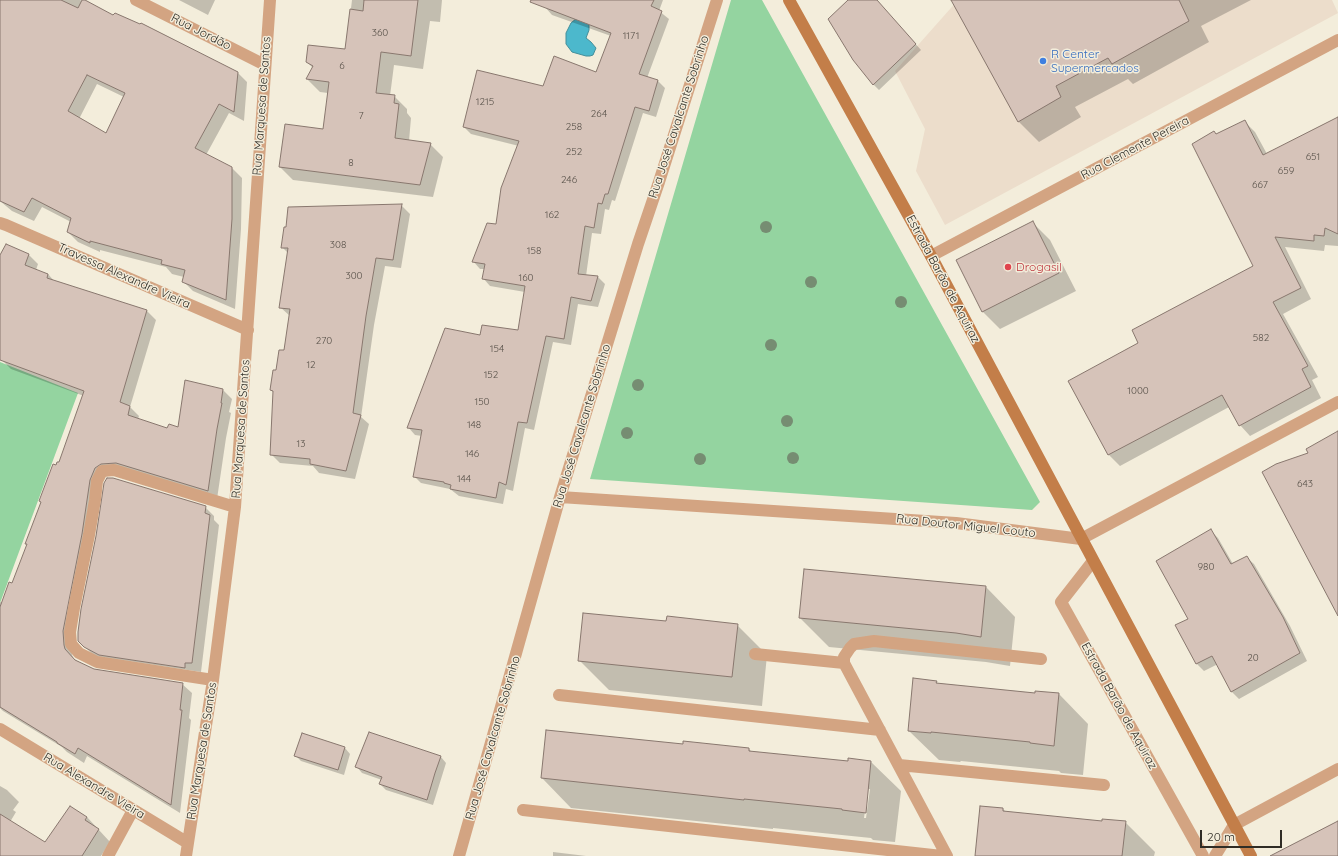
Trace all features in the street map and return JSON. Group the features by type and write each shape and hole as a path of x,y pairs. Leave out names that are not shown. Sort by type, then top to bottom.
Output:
{"street":[{"name":"Rua Jordão","path":"136,0 265,65"},
{"name":"Rua Marquesa de Santos","path":"186,856 213,680 235,507 270,0"},
{"name":"Rua José Cavalcante Sobrinho","path":"459,856 560,498 638,244 717,0"},
{"name":"Estrada Barão de Aquiraz","path":"789,0 931,256 1081,540 1251,856"},
{"name":"Rua Clemente Pereira","path":"931,256 1338,40"},
{"name":"Travessa Alexandre Vieira","path":"0,223 248,330"},
{"path":"1081,540 1338,402"},
{"path":"213,680 97,662 79,653 72,644 70,632 89,535 97,481 102,471 114,470 235,507"},
{"name":"Rua Doutor Miguel Couto","path":"560,498 956,523 1081,540"},
{"name":"Estrada Barão de Aquiraz","path":"1093,561 1061,602 1203,856"},
{"path":"947,856 844,663 846,654 854,644 874,641 1041,660"},
{"path":"755,654 844,663"},
{"path":"559,695 880,730"},
{"name":"Rua Alexandre Vieira","path":"0,729 188,843"},
{"path":"899,765 1104,785"},
{"path":"1215,856 1234,825 1338,769"},
{"path":"108,856 133,810"},
{"path":"523,810 942,856"}],"shaded area":[{"path":"958,0 1332,0 1338,13 945,225 916,171 925,129 895,71"}],"green space":[{"path":"731,0 762,0 1040,502 1032,510 590,479"},
{"path":"0,362 78,393 0,603"}],"water":[{"path":"577,18 586,21 589,25 586,38 596,48 593,55 586,56 572,52 566,44 566,33 571,23"}],"building":[{"path":"0,0 61,0 78,8 82,0 85,0 113,15 115,13 140,24 141,23 238,72 234,112 219,104 195,148 232,167 232,219 226,300 182,282 185,270 161,264 162,260 90,241 90,243 67,232 71,218 32,198 24,212 0,201","holes":["87,75 125,93 106,133 68,111"]},
{"path":"364,0 418,0 411,56 381,52 376,93 395,95 394,103 399,104 395,138 431,143 420,185 279,167 285,124 323,129 329,82 306,79 313,66 306,62 308,45 345,49 350,9 363,11"},
{"path":"531,0 654,0 651,6 662,11 639,74 658,80 649,111 635,107 608,194 605,194 602,204 598,203 594,228 585,226 578,274 598,276 591,301 571,297 564,339 546,336 527,423 518,422 506,485 499,482 496,498 450,489 451,485 444,482 413,477 422,430 407,428 445,328 480,335 482,325 518,330 525,286 482,279 485,264 472,262 487,223 496,224 501,188 519,141 463,127 477,70 543,86 554,56 596,72 611,33 530,2"},
{"path":"848,0 877,0 916,44 873,85 853,60 828,19"},
{"name":"R Center Supermercados","path":"951,0 1179,0 1189,21 1112,64 1108,58 1056,86 1061,97 1018,122"},
{"path":"1338,117 1338,234 1325,228 1324,236 1314,235 1314,241 1275,237 1301,288 1273,302 1308,366 1302,369 1311,387 1239,426 1222,395 1108,455 1068,381 1138,343 1132,330 1253,266 1192,144 1214,131 1216,134 1245,120 1263,155"},
{"path":"402,204 393,260 376,258 366,316 353,413 361,415 346,471 310,464 310,459 270,455 273,391 270,390 273,370 276,370 279,350 284,350 290,309 279,308 288,248 281,248 284,227 286,227 288,207"},
{"name":"Drogasil","path":"1033,221 1059,273 982,312 956,260"},
{"path":"6,244 29,254 25,265 48,274 47,278 147,310 120,402 130,406 128,415 167,428 169,424 178,427 185,380 223,389 208,491 116,463 101,464 95,468 90,480 82,534 63,631 65,649 75,660 94,669 183,683 180,710 182,710 171,805 78,748 75,754 0,707 0,607 9,582 12,583 41,502 39,501 53,464 56,465 57,462 59,462 84,391 0,360 0,255"},
{"path":"1338,431 1338,616 1262,472 1276,464 1308,453 1306,449"},
{"path":"107,478 113,478 206,506 205,513 210,515 192,663 185,663 185,668 99,655 84,647 78,641 81,609 96,536 104,483"},
{"path":"1211,529 1231,564 1247,556 1283,617 1300,653 1231,692 1212,656 1196,664 1175,625 1188,619 1156,561"},
{"path":"804,569 986,586 981,637 956,633 799,618"},
{"path":"583,613 666,621 667,616 738,624 732,677 578,661"},
{"path":"913,678 937,681 936,683 1035,693 1035,691 1059,693 1054,746 1030,742 908,731"},
{"path":"546,730 683,744 683,741 749,748 749,751 848,761 848,758 871,761 866,813 842,809 541,778"},
{"path":"369,732 441,756 427,800 379,784 382,777 355,767"},
{"path":"302,733 345,747 338,770 294,756"},
{"path":"70,806 87,817 85,820 99,829 82,856 0,856 0,814 45,842"},
{"path":"980,806 1003,808 1003,811 1102,821 1102,819 1126,821 1122,856 975,856"},
{"path":"1338,821 1338,856 1270,856"}],"place":[{"name":"R Center Supermercados","path":"1043,61"},
{"name":"Drogasil","path":"1008,267"}]}
